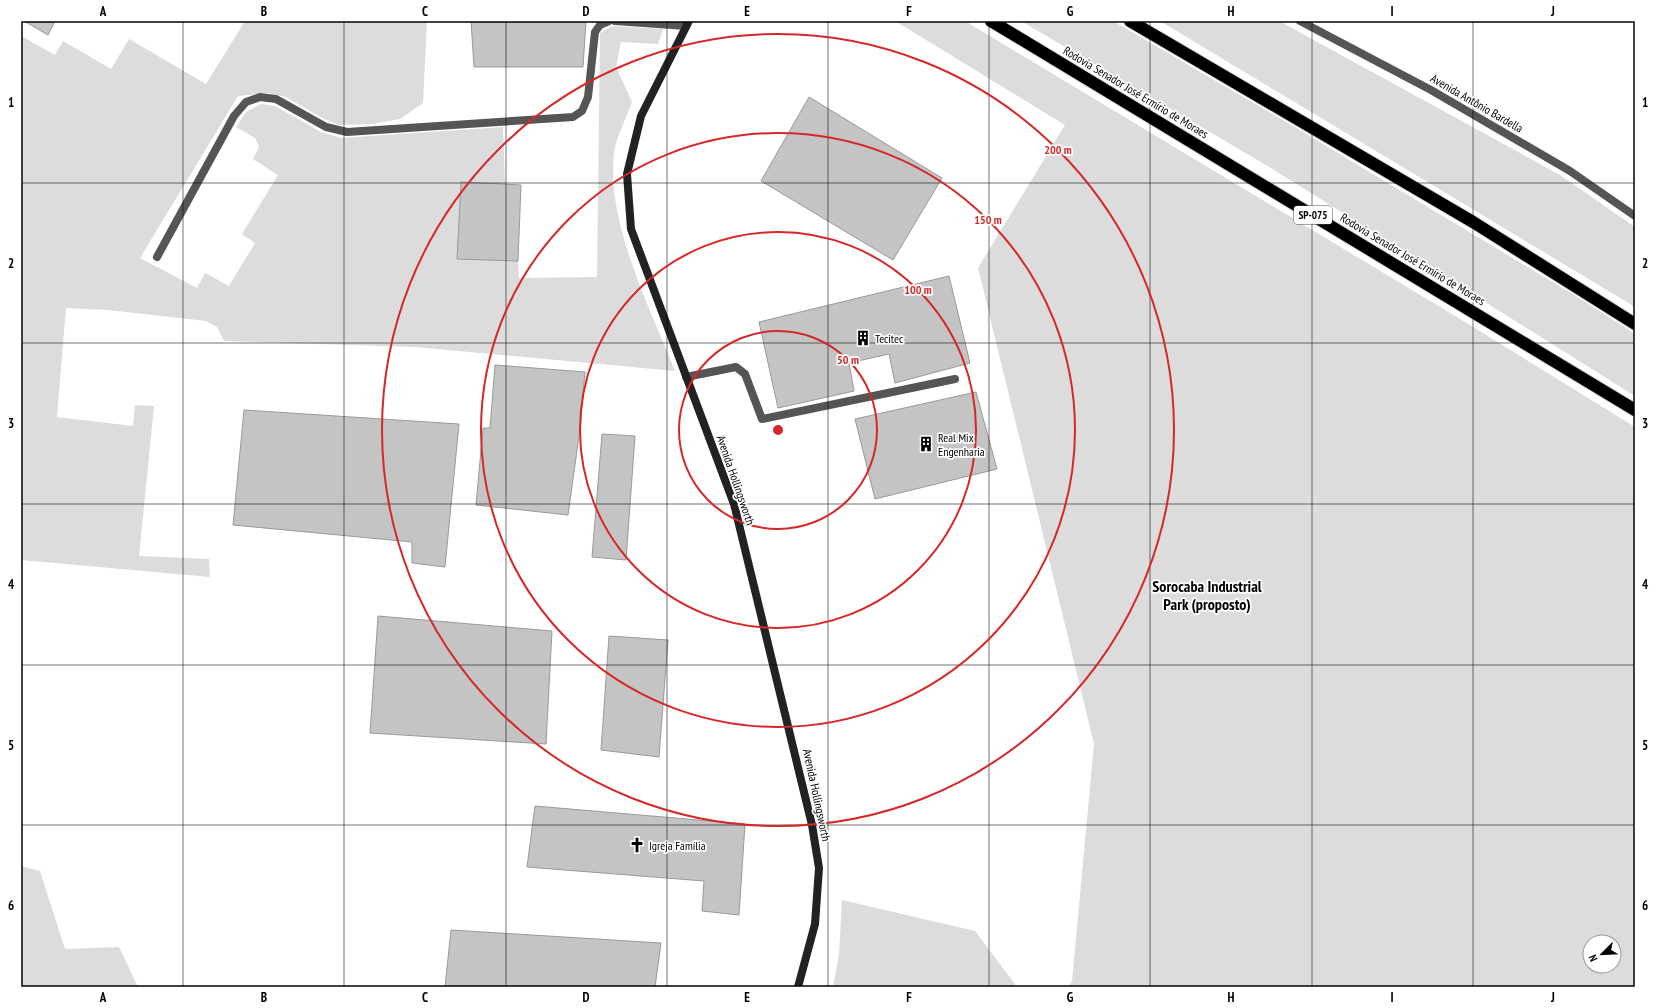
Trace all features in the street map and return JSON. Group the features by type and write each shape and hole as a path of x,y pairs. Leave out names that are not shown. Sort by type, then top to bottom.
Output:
{"highway":[{"name":"Rodovia Senador José Ermírio de Moraes","path":"992,21 1635,410"},
{"path":"1130,21 1473,222 1635,324"}],"main road":[{"name":"Avenida Hollingsworth","path":"687,24 641,116 627,174 631,229 734,504 812,825 819,868 815,924 798,987"}],"street":[{"path":"157,257 234,116 246,102 260,97 276,99 326,128 347,132 573,117 582,111 588,98 595,32 600,25 609,21"},
{"path":"614,21 687,24"},
{"name":"Avenida Antônio Bardella","path":"1300,21 1437,93 1570,172 1635,216"},
{"path":"686,377 736,367 745,374 762,419 955,379"}],"shaded area":[{"path":"245,21 427,21 423,103 400,119 372,124 339,125 320,117 286,97 268,93 238,96 140,258 197,288 205,273 229,286 255,243 242,234 278,175 253,159 259,147 255,138 236,127 246,112 261,104 275,106 321,132 341,138 503,127 505,185 458,258 518,261 519,278 597,277 600,33 613,26 663,29 658,44 621,42 616,67 632,102 615,148 613,180 623,236 632,264 675,371 415,347 224,341 217,327 206,321 108,310 66,308 57,417 133,426 135,405 154,406 139,556 209,559 210,577 21,560 21,36 55,55 63,41 111,69 129,39 206,84"},
{"path":"895,21 965,21 1470,325 1635,427 1635,987 1068,987 1072,981 1094,744 978,268 1065,125"},
{"path":"1021,21 1113,21 1293,126 1571,293 1635,334 1635,396 1271,168"},
{"path":"1160,21 1279,21 1560,175 1635,227 1635,307"},
{"path":"21,866 40,871 65,949 119,947 138,987 21,987"},
{"path":"842,900 975,931 1015,984 1014,987 833,987 839,954"}],"building":[{"path":"24,21 55,21 48,35"},
{"path":"471,21 586,21 583,67 474,67"},
{"path":"809,97 942,178 893,260 761,181"},
{"path":"461,182 521,185 518,261 457,259"},
{"name":"Tecitec","path":"949,276 970,363 895,383 889,354 849,363 854,391 778,408 759,322"},
{"path":"495,365 585,372 580,429 568,515 476,505 483,428 490,428"},
{"name":"Real Mix Engenharia","path":"976,392 997,469 875,499 855,419"},
{"path":"244,410 459,424 445,567 412,563 412,542 233,525"},
{"path":"602,434 635,436 626,560 592,557"},
{"path":"378,616 552,631 546,744 370,733"},
{"path":"609,636 668,640 659,757 601,750"},
{"name":"Igreja Família","path":"535,806 745,824 739,915 702,911 704,881 527,867"},
{"path":"451,930 661,943 655,987 445,987"}],"place":[{"name":"Tecitec","path":"863,338"},
{"name":"Real Mix Engenharia","path":"926,444"},
{"name":"Igreja Família","path":"637,845"}],"district":[{"name":"Sorocaba Industrial Park (proposto)","path":"1207,595"}]}
